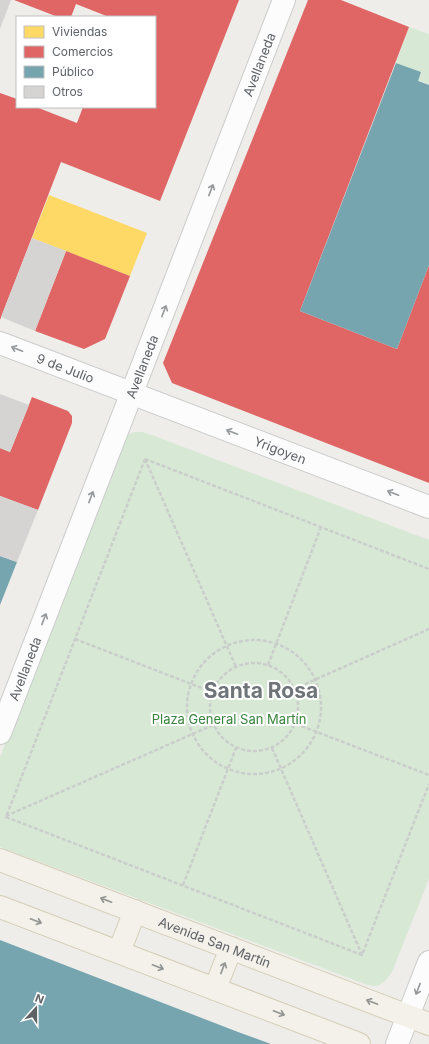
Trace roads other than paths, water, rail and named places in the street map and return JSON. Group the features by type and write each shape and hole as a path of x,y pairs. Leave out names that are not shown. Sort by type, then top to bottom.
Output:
{"main road":[{"name":"Avenida San Martín","path":"0,860 429,1024"},
{"path":"0,907 359,1044"},
{"path":"119,952 135,911"},
{"path":"216,989 231,948"}],"street":[{"name":"Avellaneda","path":"0,733 284,0"},
{"name":"9 de Julio","path":"0,342 132,393"},
{"name":"Yrigoyen","path":"132,393 429,507"},
{"path":"397,1044 429,962"}],"district":[{"name":"Santa Rosa","path":"261,691"}],"park label":[{"name":"Plaza General San Martín","path":"229,719"}]}
